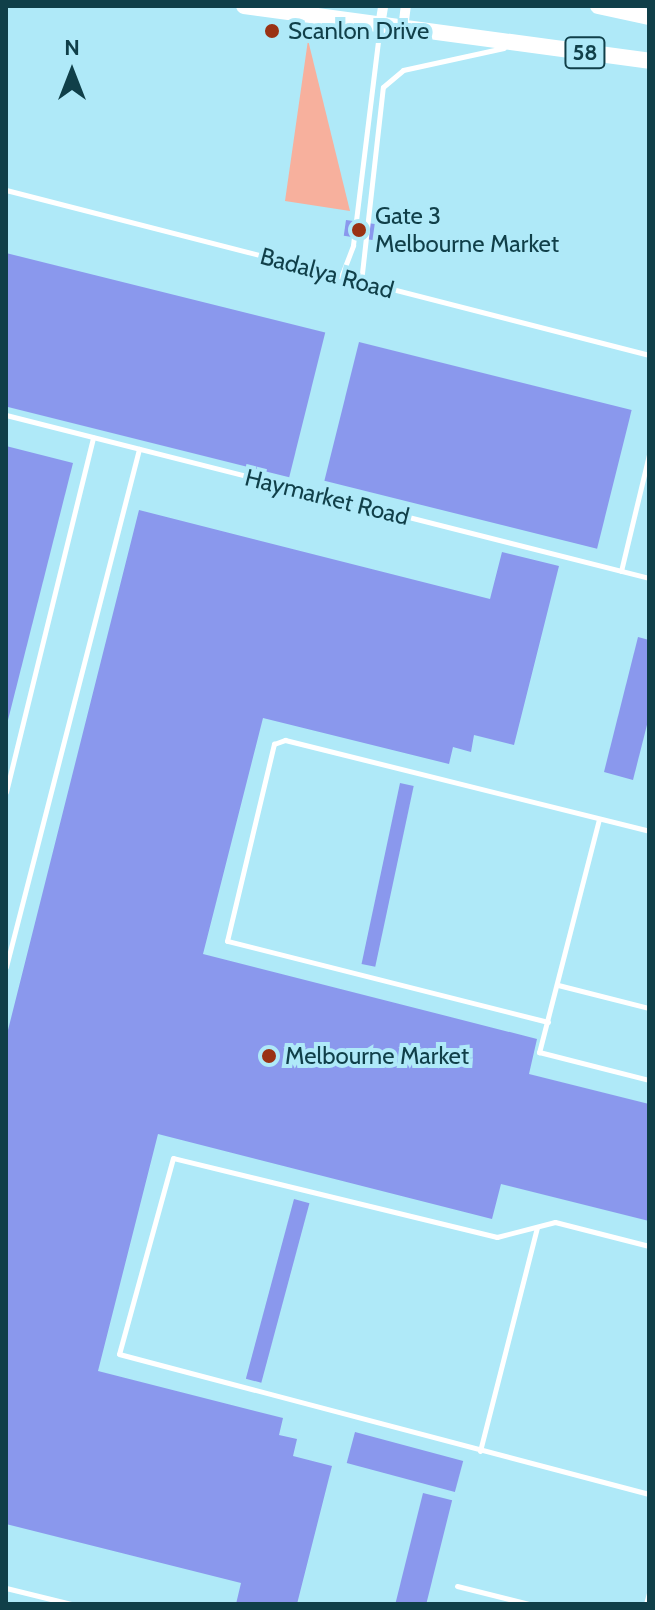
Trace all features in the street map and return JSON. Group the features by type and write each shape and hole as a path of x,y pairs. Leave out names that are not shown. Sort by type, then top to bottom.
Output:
{"main road":[{"name":"58","path":"244,6 649,61"},
{"name":"58","path":"598,6 649,17"}],"street":[{"path":"380,26 383,6"},
{"path":"403,29 406,6"}],"lane":[{"path":"341,277 353,245 380,26"},
{"path":"361,282 388,79 521,44"},
{"name":"Badalya Road","path":"6,190 649,355"},
{"name":"Haymarket Road","path":"6,415 649,578"},
{"path":"6,792 93,438"},
{"path":"6,967 139,449"},
{"path":"621,571 649,454"},
{"path":"548,1022 229,943 254,818 273,747 282,740 649,831"},
{"path":"599,819 539,1052 649,1080"},
{"path":"558,985 649,1008"},
{"path":"649,1246 555,1222 497,1237 176,1157 167,1165 134,1292 123,1359 649,1494"},
{"path":"480,1451 537,1227"},
{"path":"457,1586 529,1604"},
{"path":"6,1588 71,1604"},
{"path":"646,1604 649,1593"}],"shaded area":[{"path":"308,40 350,211 285,201"}],"building":[{"name":"Gate 3 Melbourne Market","path":"346,220 375,224 372,240 344,236"},
{"path":"6,253 325,333 289,477 6,407"},
{"path":"359,342 632,410 597,549 324,481"},
{"path":"6,446 73,463 7,724 6,724"},
{"name":"Melbourne Market","path":"139,510 490,599 502,552 559,566 514,745 474,735 471,752 453,747 449,764 263,718 203,954 537,1039 529,1074 649,1104 649,1221 501,1184 492,1219 158,1134 98,1371 283,1418 279,1435 297,1439 293,1456 332,1466 297,1604 236,1604 241,1583 6,1524 6,1038"},
{"path":"638,637 649,640 649,717 633,780 604,772"},
{"path":"400,783 414,786 375,967 362,964"},
{"path":"294,1199 309,1203 261,1383 246,1379"},
{"path":"355,1432 463,1461 455,1492 347,1463"},
{"path":"423,1493 452,1500 426,1604 395,1604"}],"place":[{"name":"Scanlon Drive","path":"272,31"},
{"name":"Gate 3 Melbourne Market","path":"359,230"},
{"name":"Melbourne Market","path":"269,1056"}]}
